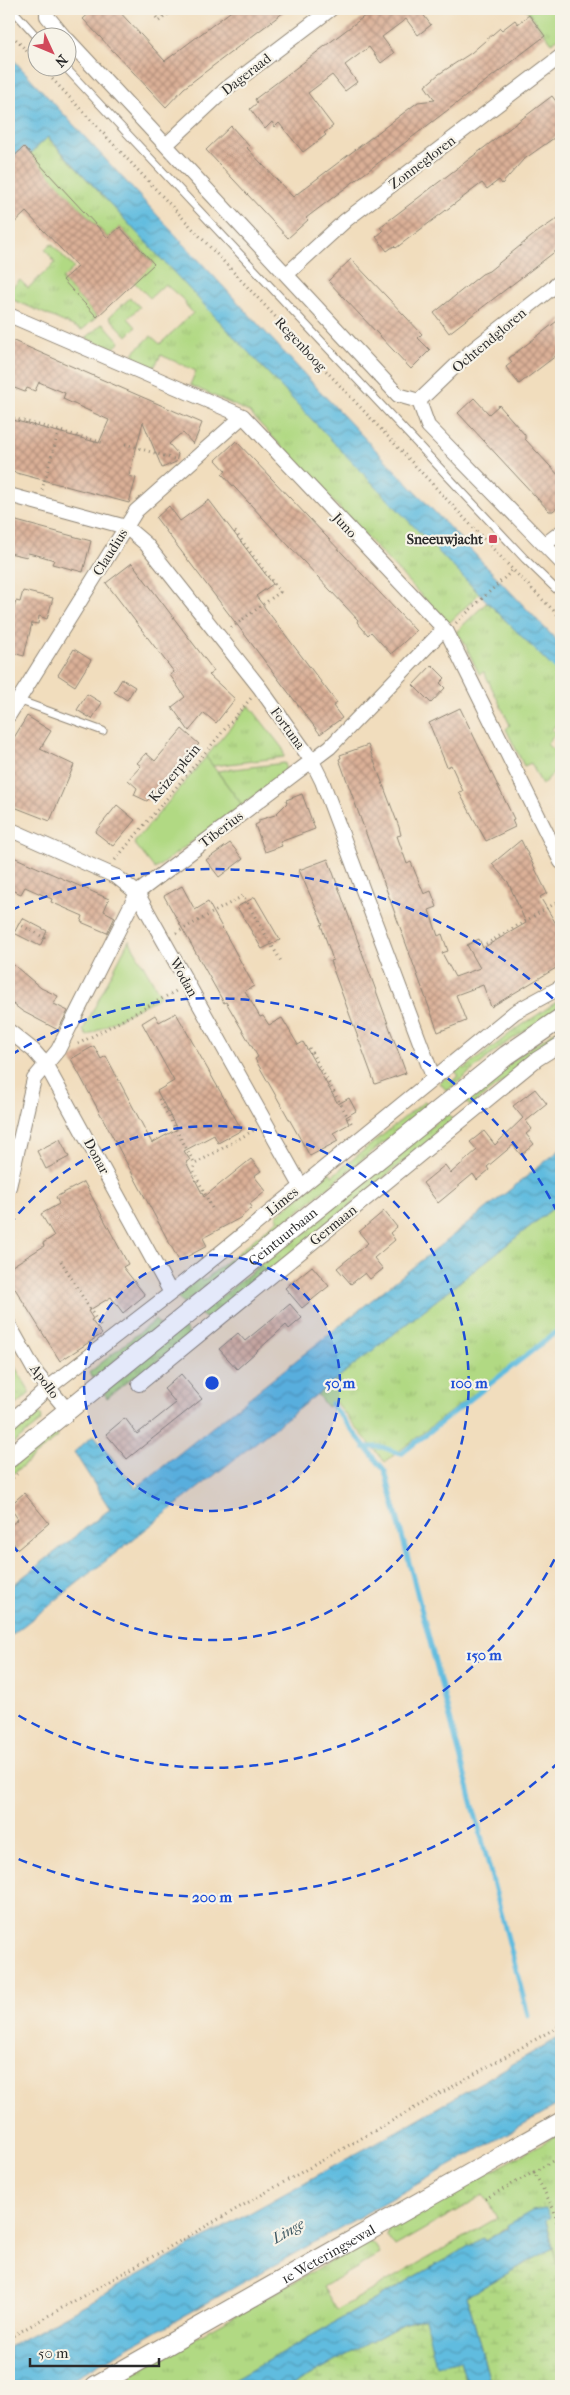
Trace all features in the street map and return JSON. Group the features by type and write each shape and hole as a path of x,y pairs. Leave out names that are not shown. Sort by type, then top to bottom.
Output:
{"street":[{"path":"47,9 47,16 57,28"},
{"name":"Dageraad","path":"166,145 227,88 331,9"},
{"path":"78,52 288,274 398,395 419,402 428,426 561,562"},
{"name":"Zonnegloren","path":"288,274 346,220 561,56"},
{"name":"Ochtendgloren","path":"419,402 470,352 561,281"},
{"name":"Juno","path":"9,315 243,416 444,629 561,862"},
{"name":"Claudius","path":"9,715 136,511 243,416"},
{"name":"Fortuna","path":"9,495 126,527 146,544 260,688 312,760 322,781 433,1077"},
{"path":"544,545 561,532"},
{"name":"Tiberius","path":"9,1187 34,1078 58,1050 137,893 330,746 444,629"},
{"name":"Wodan","path":"9,829 105,872 117,878 137,893 301,1186"},
{"name":"Limes","path":"9,1424 48,1388 171,1293 433,1077 515,1012 561,987"},
{"name":"Ceintuurbaan","path":"9,1458 451,1100 507,1056 561,1018"},
{"name":"Donar","path":"9,1031 33,1050 46,1064 171,1293"},
{"name":"Germaan","path":"138,1384 537,1059 561,1044"},
{"path":"451,1100 464,1118"},
{"path":"186,1313 203,1332"},
{"name":"Apollo","path":"9,1326 36,1373 68,1410"},
{"name":"1e Weteringsewal","path":"95,2386 561,2122"}],"lane":[{"path":"12,9 29,28"},
{"name":"Regenboog","path":"75,78 525,559 561,594"},
{"path":"18,700 103,731"}],"path":[{"path":"150,9 159,21 175,9"},
{"path":"9,32 28,52"},
{"name":"Regenboog","path":"51,78 513,570 561,618"},
{"path":"9,417 104,443"},
{"path":"38,503 59,430"},
{"path":"125,444 189,464"},
{"path":"220,638 280,592 234,529"},
{"path":"470,610 513,570"},
{"name":"Keizerplein","path":"105,872 260,688"},
{"path":"163,940 243,896 282,963"},
{"path":"486,944 561,900"},
{"path":"9,919 47,939"},
{"path":"58,1050 74,1046 188,984"},
{"path":"309,1048 360,1138"},
{"path":"159,1099 195,1164"},
{"path":"212,1208 193,1170 195,1164 266,1124"},
{"path":"61,1261 109,1341"},
{"path":"9,2338 561,2025"},
{"path":"485,2199 561,2156"},
{"path":"534,2172 554,2210 561,2241"}],"green space":[{"path":"526,9 561,9 561,36 552,43"},
{"path":"47,137 479,594 448,624 249,412 190,385 196,371 161,355 153,369 133,361 134,352 151,336 160,344 193,313 185,304 186,302 165,284 150,298 134,282 154,263 120,227 108,238 30,154"},
{"path":"52,244 74,268 62,279 97,317 82,330 9,298 9,290 20,280 28,288 55,263 45,249"},
{"path":"130,298 140,307 128,318 136,327 127,336 109,317"},
{"path":"103,323 120,342 112,350 86,338"},
{"path":"487,602 561,676 561,719 552,729 556,733 547,744 561,758 561,765 542,785 531,763 524,766 506,729 510,725 484,672 479,674 463,640 456,632"},
{"path":"249,705 283,749 284,757 213,766 206,757"},
{"path":"206,757 242,805 155,869 134,843"},
{"path":"285,763 286,772 242,805 217,771"},
{"path":"129,940 161,996 87,1036 83,1030"},
{"path":"561,999 561,1007 502,1046 447,1091 440,1083 446,1077 451,1082 459,1076 455,1071 460,1066 464,1069 512,1032"},
{"path":"561,1028 561,1039 470,1106 464,1100 528,1049"},
{"path":"425,1101 429,1106 183,1304 177,1296 200,1278 203,1281 279,1219 276,1216 330,1172 332,1176"},
{"path":"448,1113 453,1121 209,1320 200,1314"},
{"path":"561,1202 561,1327 385,1462 335,1402 327,1407 317,1394"},
{"path":"155,1320 160,1325 93,1378 89,1373"},
{"path":"184,1327 189,1335 137,1378 135,1375 107,1398 104,1393"},
{"path":"9,1357 29,1390 29,1394 9,1410"},
{"path":"37,1410 42,1418 40,1422 9,1447 9,1433"},
{"path":"55,1432 58,1437 9,1477 9,1470"},
{"path":"561,2133 561,2190 559,2192 560,2199 557,2202 561,2209 561,2279 546,2219 541,2211 532,2211 485,2241 483,2238 223,2386 109,2386 367,2241 375,2245 380,2254 323,2287 337,2310 497,2218 484,2195 395,2246 387,2236 388,2229"},
{"path":"553,2248 561,2279 561,2386 491,2386 467,2296"},
{"path":"426,2318 436,2365 460,2360 467,2386 290,2386 403,2324"}],"water":[{"path":"9,55 28,76 28,78 30,78 319,390 561,645 561,676 366,477 48,137 30,154 24,147 9,161"},
{"path":"561,1149 561,1202 9,1637 9,1588 110,1509 74,1452 94,1435 136,1488"},
{"name":"Linge","path":"561,2036 561,2103 60,2386 9,2386 9,2347 397,2131"},
{"path":"546,2209 550,2216 546,2220 553,2248 467,2296 491,2386 467,2386 460,2360 436,2366 425,2318 403,2324 290,2386 223,2386 483,2238 485,2241 508,2228 507,2225 532,2211"}],"building":[{"path":"94,9 117,9 165,61 234,9 288,9 184,88 166,107 83,19"},
{"path":"374,9 419,9 431,25 418,35 406,19 382,37 394,53 381,63 369,47 345,65 357,82 345,91 332,75 308,93 333,126 324,133 326,135 303,152 279,123 275,127 272,122 265,129 250,109 257,103 255,99"},
{"path":"529,15 545,36 306,218 308,220 288,238 206,150 231,126 249,146 247,148 293,197 418,102 435,100 425,86 439,74 471,53 500,28 502,30 515,20 518,24"},
{"path":"552,96 561,108 561,133 523,160 502,184 499,180 487,189 482,183 396,248 394,246 387,251 376,237 383,231 380,227"},
{"path":"24,147 108,238 120,227 154,264 97,317 63,280 78,267 26,212 9,228 9,161"},
{"path":"561,216 561,247 449,333 434,313 482,274 489,271 536,233"},
{"path":"351,259 422,334 418,338 430,350 411,369 328,281"},
{"path":"561,318 561,352 519,384 506,367 512,362 509,358"},
{"path":"9,339 202,423 193,444 183,433 179,435 169,444 178,454 176,462 162,468 143,422 129,476 136,478 129,503 9,471 9,419 99,443 109,420 63,399 65,393 39,382 35,391 27,388 25,392 9,386"},
{"path":"474,398 489,414 499,405 525,435 525,439 561,478 561,504 553,511 549,511 458,413"},
{"path":"236,441 416,631 391,654 371,632 368,635 357,622 358,620 222,474 226,471 216,460"},
{"path":"209,500 273,584 256,596 337,703 333,706 342,718 320,734 156,518 169,506 180,521"},
{"path":"9,519 91,541 83,572 52,564 54,560 41,556 28,553 27,557 9,553"},
{"path":"132,563 214,671 209,675 235,699 216,723 204,713 189,731 172,707 185,697 170,675 174,672 106,583"},
{"path":"23,591 53,598 47,619 39,616 38,624 32,623 24,656 9,652 9,619 11,620 16,601 20,602"},
{"path":"74,649 91,660 75,686 58,675"},
{"path":"432,665 445,678 440,683 445,688 431,703 413,685"},
{"path":"122,679 135,687 127,700 114,692"},
{"path":"87,694 102,703 92,719 77,710"},
{"path":"460,708 514,819 512,820 515,827 486,841 459,792 463,791 451,765 447,767 429,723"},
{"path":"27,716 51,731 40,749 74,765 50,821 9,805 9,746"},
{"path":"182,729 199,744 147,801 134,795 137,788 128,780 141,766 137,763 146,753 155,761"},
{"path":"368,745 399,827 401,835 397,836 407,864 411,862 424,894 431,891 437,907 429,910 438,936 442,934 448,951 442,953 455,977 480,968 467,945 479,939 483,948 526,923 508,882 492,864 521,840 547,893 540,897 561,932 561,965 491,1007 483,985 456,995 466,1021 438,1032 339,759 341,758 340,755"},
{"path":"302,794 315,829 280,842 282,846 265,852 255,825 259,823 259,820 275,815 287,803 286,800"},
{"path":"117,805 135,820 113,846 95,832"},
{"path":"230,843 243,859 219,877 206,860"},
{"path":"9,855 109,899 104,911 115,917 107,933 81,922 83,916 51,902 52,899 25,887 21,894 9,889"},
{"path":"328,859 406,1073 375,1084 330,961 333,960 321,925 323,924 299,870"},
{"path":"182,886 195,910 208,902 254,986 245,991 260,1017 263,1016 269,1025 282,1018 298,1045 303,1042 338,1104 349,1098 356,1111 346,1117 349,1124 333,1133 338,1141 310,1156 255,1059 258,1057 226,1002 224,1003 164,896"},
{"path":"255,897 280,940 262,949 237,907"},
{"path":"22,918 47,931 40,946 14,933"},
{"path":"9,961 41,988 58,996 54,1004 68,1011 58,1030 22,1011 9,1001"},
{"path":"176,1013 242,1130 218,1143 214,1135 184,1151 190,1160 186,1162 204,1197 251,1159 261,1171 254,1176 266,1191 250,1204 252,1207 240,1218 203,1238 207,1246 179,1261 71,1059 94,1046 101,1059 106,1056 152,1143 177,1129 157,1091 174,1081 142,1023 155,1015 159,1022"},
{"path":"535,1089 547,1104 526,1121 532,1129 526,1134 534,1144 521,1155 513,1145 487,1167 489,1170 477,1180 473,1174 438,1203 423,1183 445,1165 451,1173 477,1150 470,1142 484,1131 495,1145 523,1118 513,1106"},
{"path":"60,1139 69,1157 46,1169 37,1151"},
{"path":"84,1182 128,1264 123,1267 145,1295 123,1313 111,1297 88,1311 93,1319 91,1320 102,1334 60,1361 9,1279 9,1268 44,1246 43,1243 54,1236 41,1214 59,1204 56,1197"},
{"path":"384,1211 397,1227 390,1233 395,1240 374,1258 383,1269 370,1279 365,1273 351,1284 337,1268 368,1243 359,1232"},
{"path":"312,1266 329,1286 302,1308 285,1288"},
{"path":"290,1304 302,1318 289,1329 286,1325 237,1369 219,1349 238,1333 245,1341"},
{"path":"181,1374 202,1399 127,1459 106,1434 125,1418 137,1434 176,1403 164,1389"},
{"path":"24,1493 49,1523 18,1549 9,1537 9,1527 18,1519 9,1506"}],"waterway":[{"path":"364,1447 382,1447 401,1454 561,1328"},
{"path":"331,1404 385,1471 528,2015"}],"place":[{"name":"Sneeuwjacht","path":"493,539"}]}
